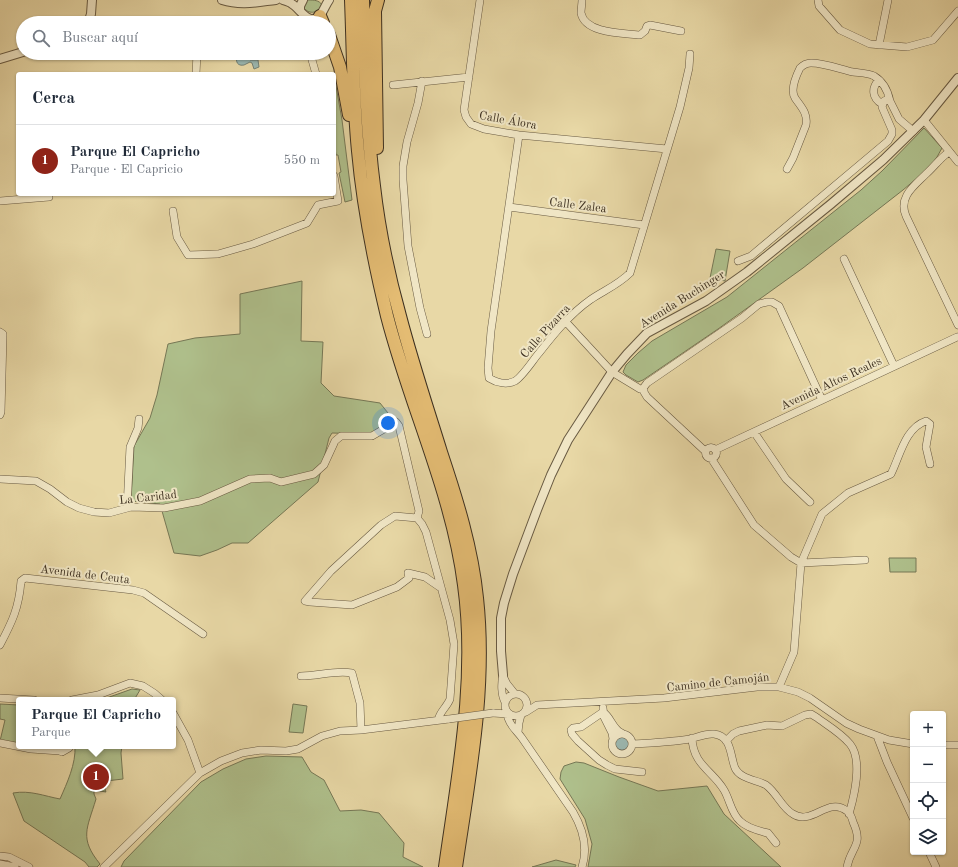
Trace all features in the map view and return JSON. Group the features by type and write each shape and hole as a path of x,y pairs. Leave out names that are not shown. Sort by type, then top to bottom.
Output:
{"highway":[{"path":"351,0 358,151 368,228 388,318 445,499 457,546 464,584 469,635 468,681 458,812 456,867"},
{"path":"363,0 366,108 373,185 385,256 400,317 460,512 472,562 477,597 480,634 480,675 476,725 445,867"},
{"path":"373,185 377,164 375,11 378,0"},
{"path":"336,55 340,67 351,131 358,151"}],"street":[{"path":"91,16 92,0"},
{"path":"222,0 246,4 276,0"},
{"path":"283,0 293,4 303,15 307,16"},
{"path":"300,10 303,0"},
{"path":"317,16 324,4 321,0"},
{"path":"317,16 329,0"},
{"name":"Calle Álora","path":"480,0 464,110 466,117 471,124 484,129 519,135 667,149"},
{"path":"582,0 581,13 583,18 591,27 598,30 640,35 645,31 647,26 650,25 681,31"},
{"path":"818,0 819,6 840,30 870,44 879,45 907,47 933,40 958,11"},
{"path":"879,45 888,0"},
{"path":"0,58 16,54"},
{"name":"Calle Pizarra","path":"519,135 491,331 488,368 489,378 495,382 505,383 515,381 551,337 589,300 623,280 630,273 682,99 689,68 690,54"},
{"path":"196,72 197,60"},
{"path":"312,60 315,72"},
{"path":"787,169 803,134 807,121 803,108 794,97 793,93 794,83 800,68 804,64 814,63 871,75 885,86 890,101 899,118 912,131"},
{"path":"393,85 469,76"},
{"name":"Avenida Buchinger","path":"505,703 503,698 501,651 501,618 504,603 540,503 568,440 612,372 647,333 706,301 747,272 883,160 924,120 958,78"},
{"path":"738,261 751,256 888,141 892,134 892,130 882,104 876,99 873,90 875,84 879,80"},
{"path":"422,81 418,103 407,142 403,180 408,246 420,308 427,334"},
{"path":"882,104 886,100 890,101"},
{"path":"924,120 958,162"},
{"path":"949,152 911,188 907,193 904,206 906,216 958,325"},
{"path":"173,211 178,237 188,254 218,254 253,244 307,223 318,205 338,201 336,188"},
{"path":"0,200 49,198"},
{"name":"Calle Zalea","path":"509,207 644,225"},
{"path":"844,259 894,366"},
{"path":"822,400 779,306 772,302 762,303 647,383 644,387 647,397 705,451 706,456 711,458 754,524 791,557 801,563 865,560"},
{"path":"566,322 612,372 644,389"},
{"path":"0,332 3,336 2,412 0,415"},
{"name":"Avenida Altos Reales","path":"715,450 846,390 958,336"},
{"path":"127,508 130,447 138,428 139,419"},
{"path":"780,687 794,652 801,563 822,514 848,493 891,474 904,441 919,423 926,421 930,424 926,447 930,464"},
{"name":"La Caridad","path":"0,479 36,481 50,489 67,502 79,508 94,512 109,513 127,508 164,508 200,501 250,480 270,478 281,482 314,474 324,465 335,441 341,436 372,436 396,422 399,426 419,511 416,518"},
{"path":"754,432 786,479 810,502"},
{"path":"705,451 710,447 715,450 716,454 711,458"},
{"path":"438,720 450,698 454,648 451,628 441,588 426,532 422,524 416,518 395,516 381,526 331,572 305,601 352,605 397,587 409,578 408,573 425,577 441,588"},
{"name":"Avenida de Ceuta","path":"0,645 13,620 20,599 21,581 25,578 133,590 144,593 203,634"},
{"path":"313,591 320,603"},
{"path":"301,676 314,676 342,671 352,673 360,703 361,730"},
{"name":"Avenida Buchinger","path":"503,675 507,684 515,694"},
{"path":"88,697 98,695 130,683 143,686 159,697"},
{"name":"Camino de Camoján","path":"526,701 537,705 603,702 664,698 757,687 780,687 804,695 846,723 889,740 910,744"},
{"path":"493,713 500,709 508,697 515,694 523,696 527,706 519,723 518,732"},
{"path":"0,698 16,699"},
{"path":"603,702 603,712 604,717 612,733 613,748 619,754 628,752 632,748 633,744 630,737 617,730 608,715 603,712"},
{"path":"505,703 505,709 509,714 508,718 514,730 518,732 580,824 584,844 582,867"},
{"name":"Camino de Camoján","path":"523,714 537,705"},
{"path":"603,712 582,727 573,728 571,732 572,734 593,755 607,765 615,769 642,772"},
{"path":"104,867 110,864 200,773 221,761 242,753 261,750 286,751 298,749 322,736 340,731 361,730 493,713 509,714 516,717 523,714"},
{"path":"726,741 733,734 739,731 763,726 782,726 805,715 811,714 849,742 853,748 856,775 854,798 850,814"},
{"path":"176,718 188,740 200,773"},
{"path":"613,739 616,735 622,733"},
{"path":"633,744 692,738 714,734 720,736 730,746 735,768 740,774 768,787 792,814 800,817 808,817 825,808 832,807 848,811 858,832 858,840 849,858 847,867"},
{"path":"877,736 887,762 910,812"},
{"path":"692,738 692,744 698,759 706,770 721,785 728,797 735,815 746,825 768,833 776,843"},
{"path":"0,743 16,746"},
{"path":"946,745 958,745"},
{"path":"31,749 62,752 67,749"},
{"path":"930,855 936,867"},
{"path":"0,856 9,857 29,867"},
{"path":"0,864 15,867"}],"green space":[{"path":"308,0 318,1 322,5 318,10 309,12 304,8 305,2"},
{"path":"336,86 342,120 352,200 345,202 339,173 341,172 338,155 336,155"},
{"path":"924,128 942,148 929,168 903,190 803,268 718,329 643,380 638,382 623,372 626,365 652,341 727,297 861,190"},
{"path":"716,249 730,251 725,281 710,278"},
{"path":"302,281 301,341 323,342 321,383 334,396 380,403 388,413 387,421 371,434 332,433 329,438 318,482 248,543 232,543 200,556 174,553 160,504 131,501 134,446 150,418 157,395 168,344 195,338 240,334 240,294"},
{"path":"889,558 916,558 916,572 890,572"},
{"path":"132,689 140,690 136,697 109,697"},
{"path":"0,704 16,705 16,744 0,741 5,720 0,719"},
{"path":"293,704 307,706 303,733 289,732"},
{"path":"75,749 122,749 123,779 106,781 106,792 94,790 96,799 88,826 87,840 93,855 100,864 97,867 89,867 85,862 24,821 13,793 31,793 60,799 73,766"},
{"path":"266,756 302,757 311,772 324,780 340,811 361,810 379,813 404,843 403,857 423,867 121,867 124,861 201,782 223,769 246,759"},
{"path":"576,762 584,763 658,791 707,786 724,814 781,867 588,867 592,844 585,819 560,779 564,766"},
{"path":"556,860 576,865 575,867 532,867"}],"water":[{"path":"258,60 259,67 254,69 252,63 250,62 244,65 239,65 237,61"},
{"path":"619,736 625,736 629,740 629,746 625,750 619,750 615,746 615,740"}],"place":[{"name":"Parque El Capricho","path":"96,777"}]}
